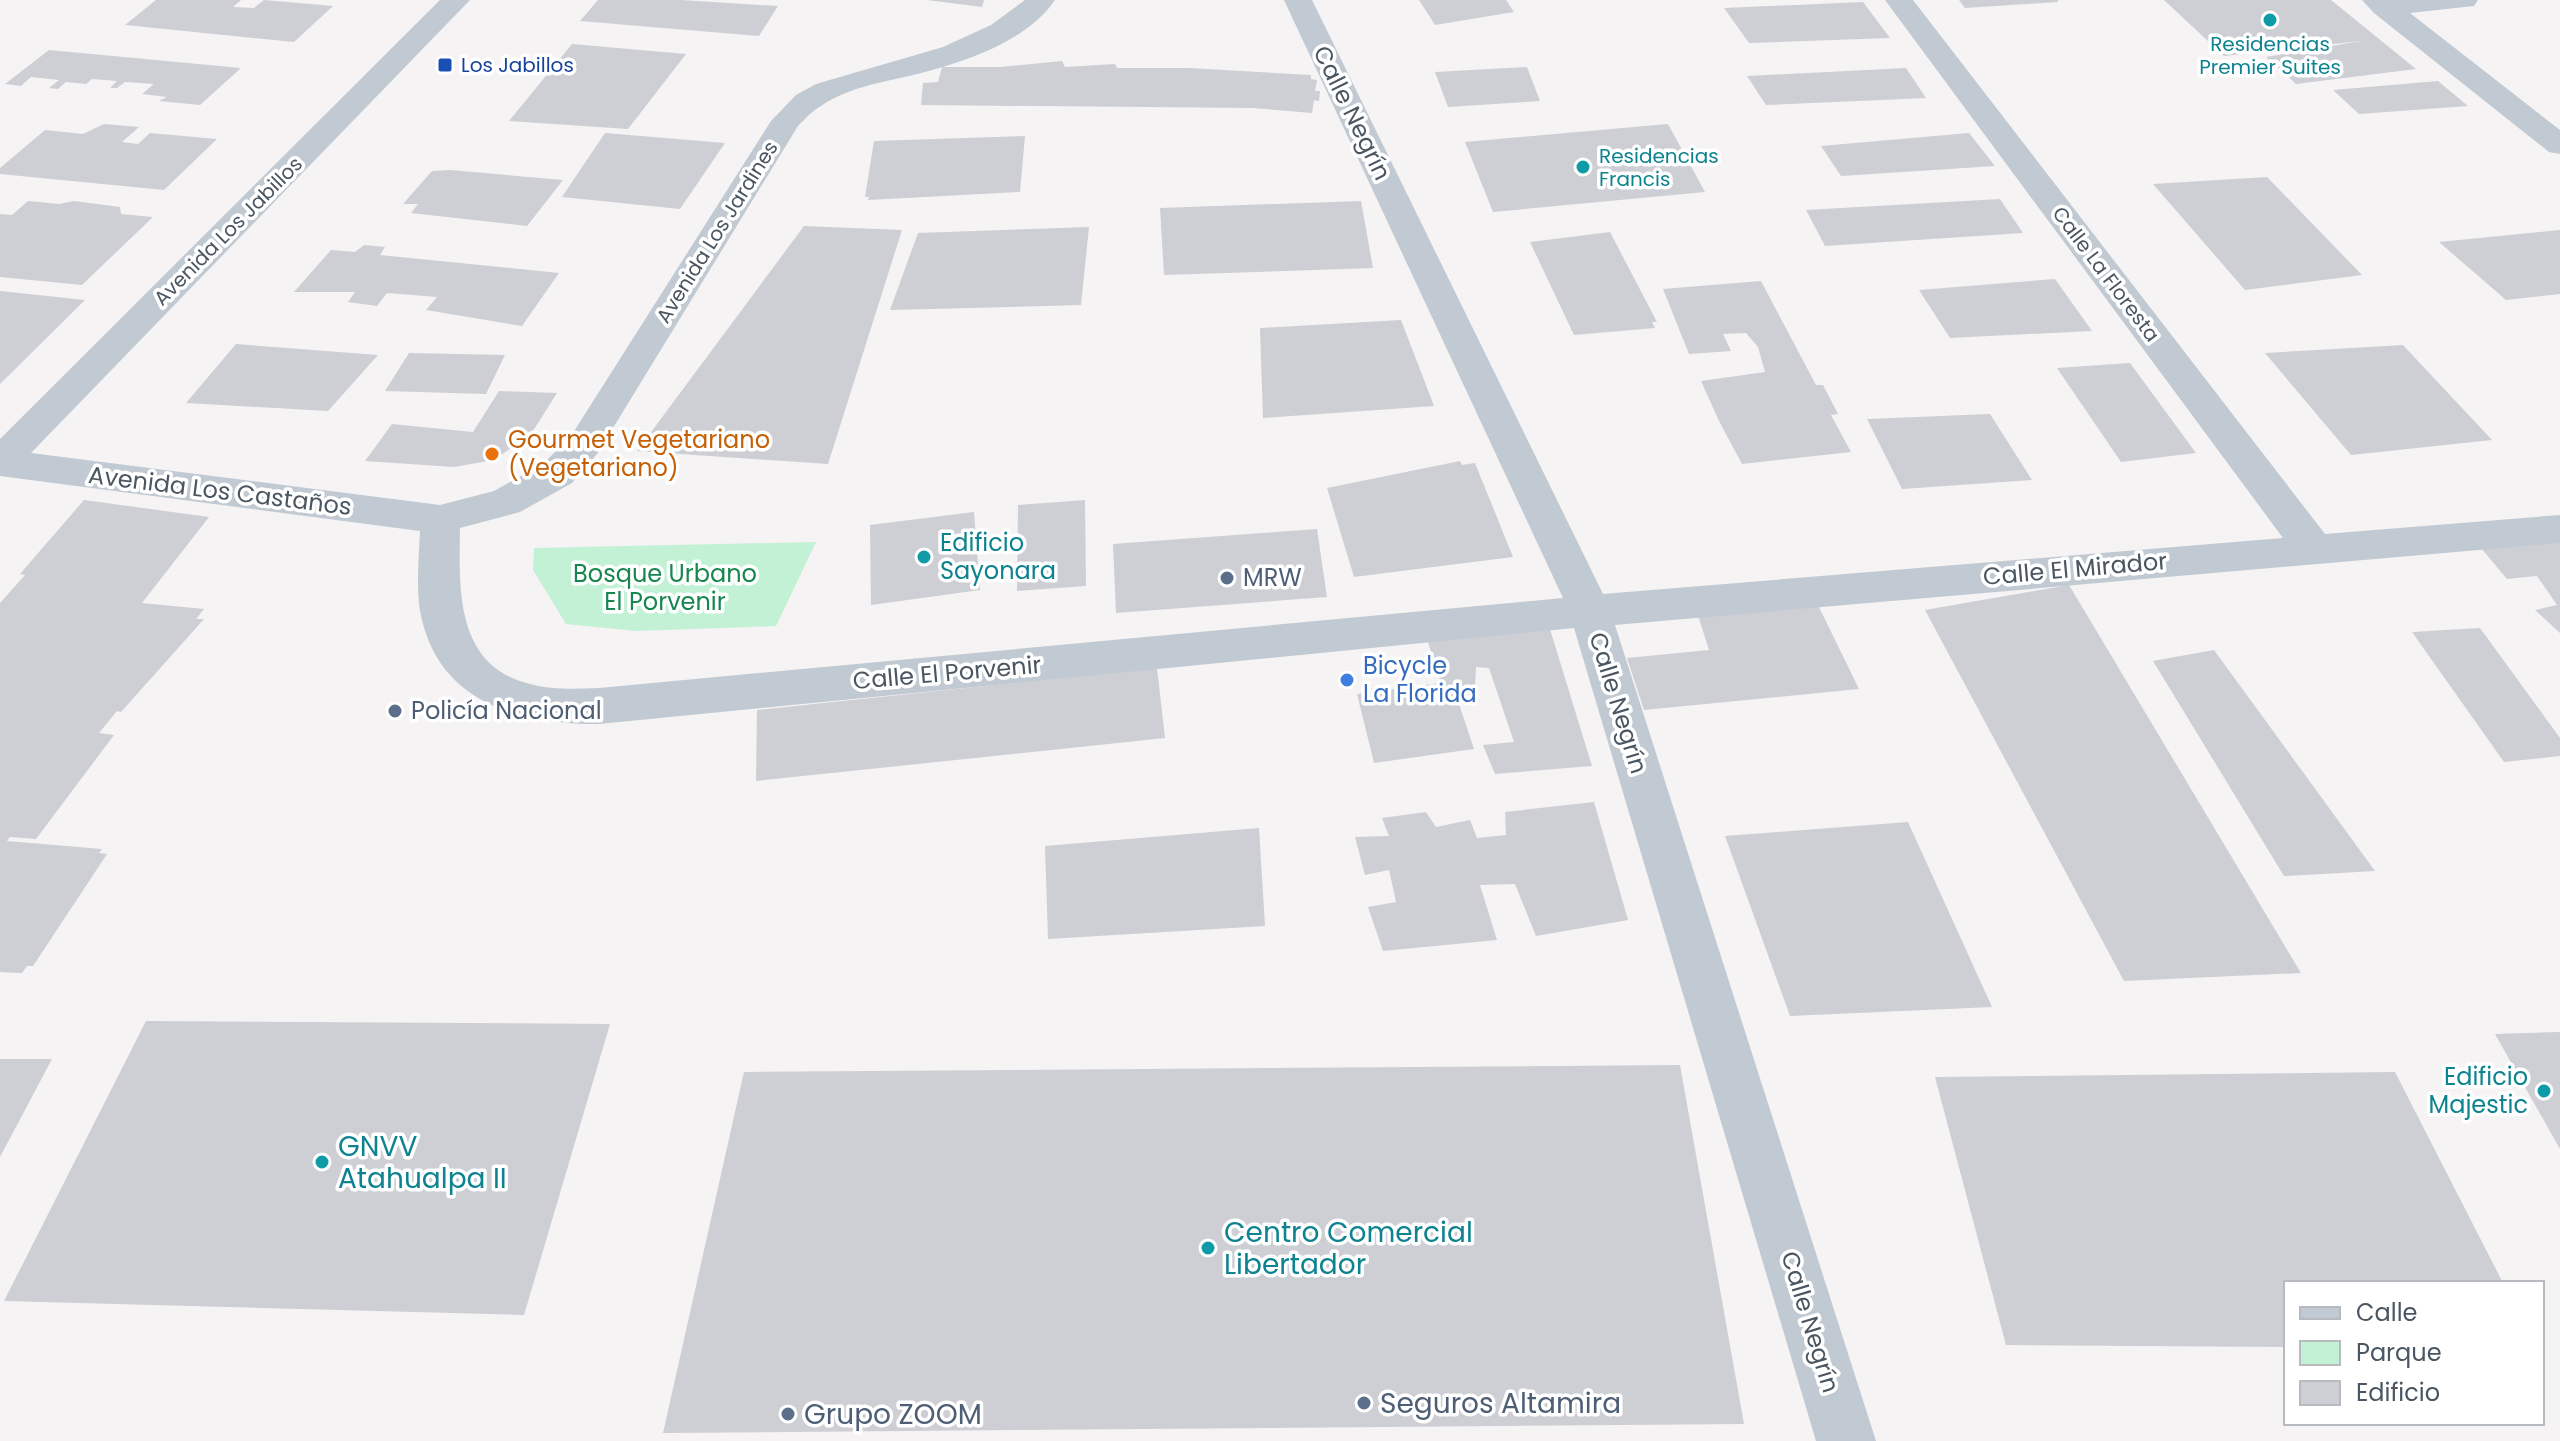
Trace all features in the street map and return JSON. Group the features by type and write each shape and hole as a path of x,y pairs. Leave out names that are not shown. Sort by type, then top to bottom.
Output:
{"street":[{"name":"Avenida Los Jabillos","path":"0,463 456,0"},
{"name":"Avenida Los Jardines","path":"440,519 506,502 558,473 584,445 786,121 813,97 863,78 923,63 972,45 1003,28 1041,0"},
{"name":"Calle Negrín","path":"1298,0 1590,611 1846,1441"},
{"name":"Calle La Floresta","path":"1899,0 2313,548"},
{"path":"2380,3 2464,0"},
{"path":"2380,3 2560,145"},
{"name":"Avenida Los Castaños","path":"0,463 440,519"},
{"name":"Calle El Porvenir","path":"440,519 439,596 450,640 473,674 518,699 551,705 599,706 1590,611"},
{"name":"Calle El Mirador","path":"1590,611 2560,529"}],"green space":[{"name":"Bosque Urbano El Porvenir","path":"816,542 776,626 636,631 566,624 533,570 534,548"}],"building":[{"path":"156,0 241,0 233,7 254,8 264,0 333,6 294,42 125,25"},
{"path":"598,0 681,0 778,6 759,36 580,21"},
{"path":"927,0 984,0 982,7"},
{"path":"1419,0 1506,0 1514,12 1435,25"},
{"path":"1959,0 2058,0 2058,2 1965,8"},
{"name":"Residencias Premier Suites","path":"2164,0 2331,0 2416,69 2296,84 2266,57 2361,41 2224,56"},
{"path":"1863,2 1890,38 1749,43 1724,8"},
{"path":"572,44 686,54 628,129 509,121"},
{"path":"49,50 241,68 200,105 159,101 167,97 142,94 154,84 125,82 117,88 110,88 117,81 92,79 86,84 66,82 58,89 49,88 59,80 31,77 21,86 5,84"},
{"path":"1062,61 1065,67 1115,64 1117,68 1189,68 1311,75 1311,79 1317,80 1315,91 1320,91 1319,101 1314,100 1312,113 1253,108 921,105 923,83 938,82 942,67 1000,67"},
{"path":"1527,67 1540,101 1448,107 1435,72"},
{"path":"1906,68 1926,98 1766,105 1747,76"},
{"path":"2438,81 2468,106 2359,114 2333,90"},
{"path":"104,124 139,127 122,142 138,144 150,133 217,139 164,190 0,174 0,168 45,130 83,134"},
{"name":"Residencias Francis","path":"1668,124 1705,192 1493,212 1465,142"},
{"path":"605,133 725,143 680,209 562,197"},
{"path":"1969,133 1995,166 1841,176 1821,146"},
{"path":"1025,136 1020,192 868,200 869,197 865,197 874,141"},
{"path":"432,171 563,180 527,226 411,213 418,204 403,204"},
{"path":"2267,177 2362,275 2245,290 2153,184"},
{"path":"2000,199 2023,233 1825,246 1806,210"},
{"path":"28,201 59,204 74,201 120,207 121,214 153,217 82,285 0,277 0,214 12,215"},
{"path":"1361,201 1373,268 1164,275 1160,208"},
{"path":"804,226 902,230 828,464 637,451"},
{"path":"1089,227 1081,305 890,310 918,233"},
{"path":"2560,230 2560,294 2506,300 2439,242"},
{"path":"1610,232 1657,322 1652,322 1655,328 1574,335 1530,242"},
{"path":"364,245 385,247 380,255 559,273 522,326 426,310 437,297 387,293 377,306 348,302 355,292 294,292 331,250 355,252"},
{"path":"2055,279 2092,331 1950,338 1919,290"},
{"path":"1761,281 1816,385 1823,385 1838,414 1831,415 1851,452 1742,464 1719,421 1701,381 1765,372 1758,347 1746,333 1723,334 1731,351 1689,354 1663,289"},
{"path":"0,291 85,300 0,384"},
{"path":"1401,320 1434,406 1263,418 1260,328"},
{"path":"236,344 378,355 328,411 186,403"},
{"path":"2403,345 2492,440 2351,455 2265,353"},
{"path":"409,353 505,355 486,394 385,391"},
{"path":"2130,363 2196,453 2121,462 2057,368"},
{"path":"499,391 557,393 531,434 494,460 454,467 365,461 392,424 473,432"},
{"path":"1990,414 2032,480 1902,489 1867,419"},
{"path":"1460,461 1462,465 1475,463 1513,557 1354,577 1327,488"},
{"path":"84,500 209,517 142,603 204,609 196,619 204,619 99,733 114,735 36,839 10,837 7,841 102,849 99,853 107,854 33,966 27,966 22,973 0,972 0,603 25,575 20,574"},
{"path":"1085,500 1086,586 1017,591 1018,505"},
{"name":"Edificio Sayonara","path":"974,512 980,590 871,605 870,525"},
{"path":"1317,529 1327,597 1116,613 1113,544"},
{"path":"2560,540 2560,633 2535,610 2557,605 2537,576 2507,579 2481,548"},
{"path":"2069,585 2301,973 2124,981 1925,610"},
{"path":"1694,603 1818,605 1859,689 1644,710 1627,658 1709,650"},
{"path":"1549,626 1592,766 1495,774 1483,745 1514,742 1489,668 1476,667 1475,686 1457,698 1474,749 1374,763 1357,694 1441,683 1426,636"},
{"path":"2480,628 2560,738 2560,756 2504,762 2412,632"},
{"path":"2214,650 2375,871 2284,876 2153,661"},
{"path":"1157,668 1165,738 756,781 757,710"},
{"path":"1594,802 1628,920 1536,936 1515,884 1480,885 1497,940 1383,951 1368,907 1396,902 1389,870 1365,875 1355,837 1389,836 1382,818 1426,812 1436,827 1470,820 1477,838 1506,835 1505,812"},
{"path":"1908,822 1992,1007 1790,1016 1725,836"},
{"path":"1259,828 1265,926 1048,939 1045,846"},
{"name":"GNVV Atahualpa II","path":"146,1021 610,1024 524,1315 4,1301"},
{"name":"Edificio Majestic","path":"2560,1032 2560,1149 2495,1034"},
{"path":"0,1059 52,1059 0,1157"},
{"name":"Centro Comercial Libertador","path":"1680,1065 1744,1424 663,1433 744,1072"},
{"path":"2395,1072 2502,1281 2284,1281 2284,1347 2006,1345 1935,1077"}],"place":[{"name":"Residencias Premier Suites","path":"2270,20"},
{"name":"Los Jabillos","path":"445,65"},
{"name":"Residencias Francis","path":"1583,167"},
{"name":"Gourmet Vegetariano (Vegetariano)","path":"492,454"},
{"name":"Edificio Sayonara","path":"924,557"},
{"name":"MRW","path":"1227,578"},
{"name":"Bicycle La Florida","path":"1347,680"},
{"name":"Policía Nacional","path":"395,711"},
{"name":"Edificio Majestic","path":"2544,1091"},
{"name":"GNVV Atahualpa II","path":"322,1162"},
{"name":"Centro Comercial Libertador","path":"1208,1248"},
{"name":"Seguros Altamira","path":"1364,1403"},
{"name":"Grupo ZOOM","path":"788,1414"}]}
